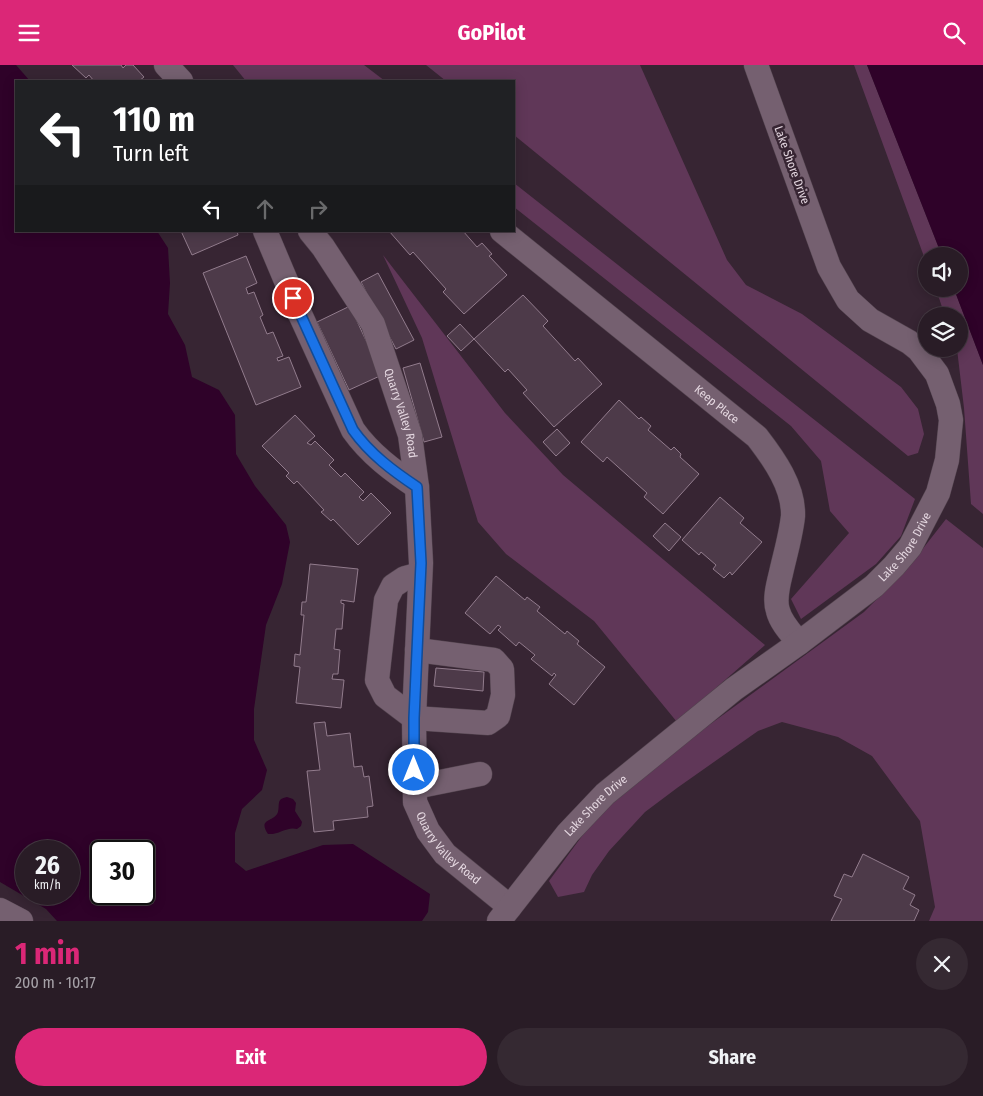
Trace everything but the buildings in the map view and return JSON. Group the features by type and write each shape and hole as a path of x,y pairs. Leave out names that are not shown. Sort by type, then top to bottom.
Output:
{"street":[{"path":"166,65 179,80"},
{"name":"Lake Shore Drive","path":"504,914 568,833 605,794 734,689 874,586 894,567 910,547 938,493 947,460 951,421 948,404 937,374 927,359 909,342 870,320 848,300 829,267 756,65"},
{"path":"265,232 300,314 353,430 363,443 392,471 417,487"},
{"name":"Quarry Valley Road","path":"311,232 323,247 373,324 410,435 417,487 420,574 414,718 415,802 428,831 445,854 504,914"},
{"name":"Keep Place","path":"503,232 757,437 766,448 781,471 792,504 792,527 779,582 776,605 782,620 799,643"},
{"path":"417,649 494,660 502,669 503,695 498,716 488,723 414,718 384,696 377,680 386,600 393,586 405,578 420,574"},
{"path":"414,787 480,774"},
{"path":"0,910 21,921"}],"shaded area":[{"path":"0,65 16,65 29,80 15,80 15,232 158,232 168,248 170,283 168,314 185,345 192,377 219,390 235,415 236,454 255,486 286,525 290,542 282,584 266,625 254,709 254,740 267,770 262,790 242,809 235,833 235,862 246,871 323,845 353,844 430,894 428,912 422,921 57,921 46,909 39,905 80,905 80,840 15,840 15,891 0,882"},
{"path":"233,65 364,65 384,80 245,80"},
{"path":"426,65 640,65 727,260 746,285 802,314 901,387 918,409 924,434 918,453 908,456 515,136 515,80 445,80"},
{"path":"854,65 867,65 938,247 921,247"},
{"path":"867,65 983,65 983,365 968,326 968,307 961,307 957,297 968,297 968,247 938,247"},
{"path":"515,184 915,499 901,536 876,564 801,619 791,599 849,533 830,511 821,461 791,426 515,208"},
{"path":"383,255 505,413 563,475 765,645 677,722 594,621 506,554 478,522 422,338"},
{"path":"939,297 957,297 961,307 942,307"},
{"path":"968,326 983,365 983,514 971,504 964,408 958,357 968,357"},
{"path":"946,519 983,548 983,921 929,921 935,907 920,821 872,756 838,737 782,722 758,731 645,812 609,851 592,875 584,892 558,897 549,881 593,821 613,799 694,736 864,612 907,569"},
{"path":"287,797 293,799 296,803 295,811 302,822 301,826 297,829 293,828 268,834 264,825 278,812 281,799"}],"route":[{"path":"293,298 353,430 363,443 392,471 417,487 421,563 414,718 414,770"}]}
